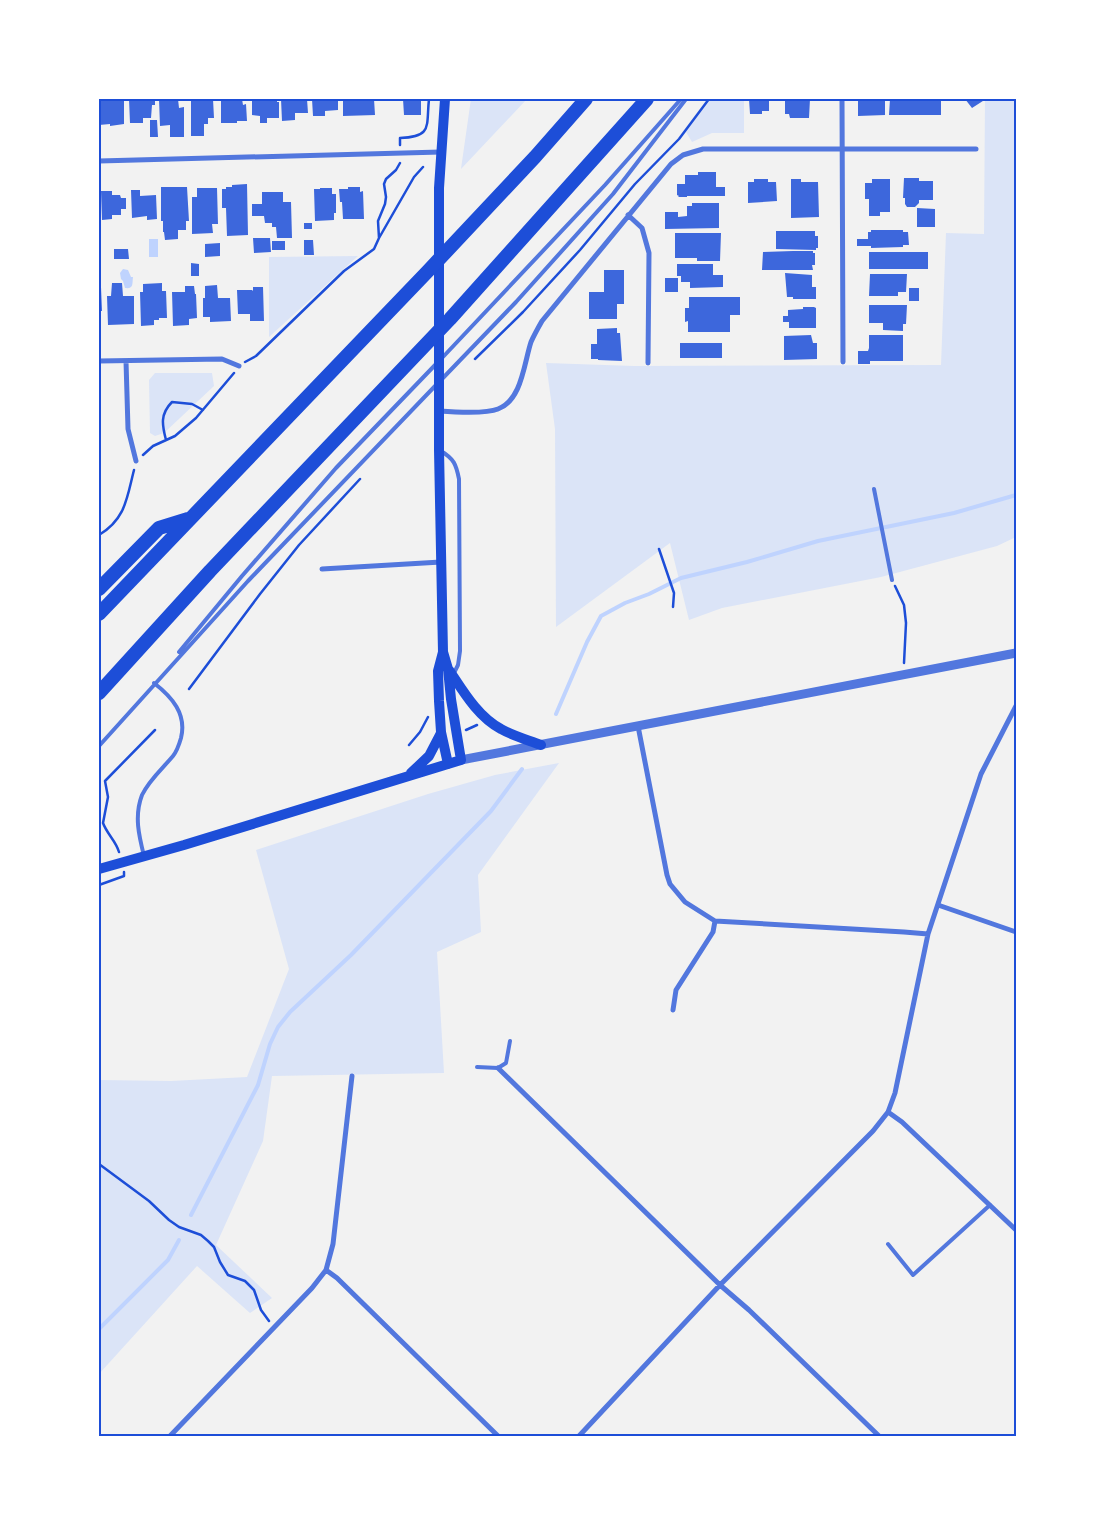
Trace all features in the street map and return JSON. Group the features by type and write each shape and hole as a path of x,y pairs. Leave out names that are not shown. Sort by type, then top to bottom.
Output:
{"highway":[{"path":"99,614 535,158 586,99"},
{"path":"99,693 210,571 450,319 647,99"},
{"path":"99,589 159,528 191,518"}],"main road":[{"path":"445,99 439,188 439,450 443,652 438,671 441,732 448,764"},
{"path":"443,652 450,672 469,700 484,716 499,728 541,745"},
{"path":"99,869 461,760 451,700 450,672"},
{"path":"405,777 415,771 429,756 441,732"}],"street":[{"path":"842,99 843,362"},
{"path":"439,407 484,411 497,410 513,397 518,387 532,340 542,321 628,214 671,164 683,154 703,149 976,149"},
{"path":"99,160 441,152"},
{"path":"628,214 642,228 649,252 648,363"},
{"path":"99,361 222,359 239,366"},
{"path":"126,361 128,429 136,461"},
{"path":"322,569 442,562"},
{"path":"461,760 1016,653"},
{"path":"579,1436 720,1285 873,1131 888,1112 895,1093 928,934 981,774 1016,706"},
{"path":"638,726 670,884 685,902 715,921 928,934"},
{"path":"938,905 1016,932"},
{"path":"673,1010 676,990 713,932 715,921"},
{"path":"498,1068 720,1285 880,1436"},
{"path":"170,1436 312,1288 326,1270 333,1244 352,1076"},
{"path":"888,1112 902,1122 1016,1230"},
{"path":"326,1270 337,1278 498,1436"}],"lane":[{"path":"99,746 336,468 505,292 681,99"},
{"path":"154,683 321,504 516,302 613,194 686,99"},
{"path":"439,450 449,456 455,463 459,479 460,651 458,665 450,672"},
{"path":"874,489 892,580"},
{"path":"144,856 137,822 140,803 143,794 155,776 175,754 182,736 182,725 178,709 165,692 154,683"},
{"path":"477,1067 498,1068 506,1063 510,1042"},
{"path":"888,1244 913,1275 990,1205"}],"path":[{"path":"400,143 400,138 414,137 421,135 425,131 429,99"},
{"path":"379,238 378,221 386,196 384,184 386,179 400,164 400,160"},
{"path":"256,356 344,271 374,249 414,177 423,167"},
{"path":"99,535 120,516 124,509 136,461 153,446 175,436 196,418 227,384"},
{"path":"166,440 162,420 164,413 172,402 192,404 203,410"},
{"path":"659,549 674,593 673,607"},
{"path":"892,580 904,605 906,623 904,675"},
{"path":"466,730 479,724"},
{"path":"121,862 117,844 104,828 103,823 108,797 105,781 155,730"},
{"path":"99,1164 149,1201 178,1227 208,1240 214,1247 228,1275 245,1281 254,1290 261,1310 275,1327"}],"shaded area":[{"path":"471,99 527,99 461,169"},
{"path":"711,99 744,99 744,133 712,133 692,142 686,132"},
{"path":"985,99 1016,99 1016,537 997,546 881,577 722,608 689,620 670,543 556,627 555,429 546,363 634,366 941,365 946,233 984,234"},
{"path":"358,256 269,337 269,257"},
{"path":"155,373 212,373 214,386 164,433 155,436 150,433 149,380"},
{"path":"559,763 478,875 481,932 437,952 444,1073 272,1076 263,1141 216,1245 272,1298 250,1313 197,1266 99,1374 99,1080 171,1081 247,1077 289,969 256,850 428,794 495,775"}],"water":[{"path":"149,239 158,239 158,257 149,257"},
{"path":"123,269 128,270 131,277 133,277 130,288 125,288 121,279 120,273"}],"building":[{"path":"99,99 124,99 124,124 99,125"},
{"path":"129,99 155,99 155,105 152,105 151,118 143,118 143,123 130,123"},
{"path":"159,99 178,99 179,108 184,107 184,137 170,137 170,125 160,126"},
{"path":"191,99 213,99 214,118 208,118 208,124 204,124 204,136 191,136"},
{"path":"221,99 242,99 243,105 246,104 247,121 221,123"},
{"path":"252,99 277,99 277,102 279,102 279,118 267,118 267,123 260,123 260,116 252,115"},
{"path":"281,99 307,99 308,113 295,113 295,120 282,121"},
{"path":"312,99 338,99 338,110 325,111 325,116 313,116"},
{"path":"343,99 374,99 375,115 343,116"},
{"path":"403,99 421,99 421,115 404,115"},
{"path":"749,99 769,99 769,111 762,111 762,114 750,114"},
{"path":"785,99 810,99 809,118 790,118 789,114 785,114"},
{"path":"858,99 885,99 885,115 858,116"},
{"path":"890,99 941,99 941,115 889,115"},
{"path":"965,99 986,99 972,108"},
{"path":"150,120 157,120 158,137 150,137"},
{"path":"698,172 716,172 716,187 725,187 725,196 678,197 677,184 685,184 685,175 698,175"},
{"path":"904,178 919,178 919,181 933,181 933,200 919,200 915,207 907,207 905,198 903,198"},
{"path":"754,179 768,179 768,182 776,182 777,201 748,203 748,182 754,182"},
{"path":"791,179 801,179 801,182 818,182 819,217 791,218"},
{"path":"872,179 890,179 890,212 880,212 880,216 869,216 869,199 865,199 865,183 872,183"},
{"path":"247,184 248,235 227,236 226,208 222,208 222,189 232,187 232,185"},
{"path":"161,187 187,187 189,221 186,221 186,230 178,230 178,239 165,240 163,221 161,221"},
{"path":"348,187 360,187 360,192 363,191 364,219 343,219 339,189 348,189"},
{"path":"197,188 217,188 218,224 212,224 213,233 192,234 192,197 197,197"},
{"path":"332,188 332,194 336,194 334,220 315,221 314,189"},
{"path":"131,190 140,190 140,196 156,195 157,219 147,220 147,216 132,218"},
{"path":"101,191 112,191 112,195 120,195 121,198 126,198 126,209 121,209 121,215 112,215 112,219 102,220"},
{"path":"262,192 283,192 283,202 291,202 292,238 277,238 276,227 272,227 272,223 265,223 264,216 252,216 252,204 262,204"},
{"path":"692,203 719,203 719,228 665,229 665,212 678,212 678,217 687,216 687,206 692,206"},
{"path":"917,208 935,209 935,227 917,227"},
{"path":"304,223 312,223 312,229 304,229"},
{"path":"871,230 903,230 903,232 908,232 909,245 903,245 903,247 871,248 871,246 857,246 857,239 868,239 868,232 871,232"},
{"path":"776,231 815,231 815,236 818,236 818,248 816,250 776,249"},
{"path":"675,233 721,233 720,261 697,261 697,258 675,258"},
{"path":"253,238 270,238 271,252 254,253"},
{"path":"304,240 313,240 314,255 304,255"},
{"path":"272,241 285,241 285,250 272,250"},
{"path":"220,243 220,256 205,257 205,244"},
{"path":"114,249 128,249 129,259 114,259"},
{"path":"813,251 815,253 815,265 812,265 813,270 762,270 763,252"},
{"path":"869,252 928,252 928,269 869,269"},
{"path":"191,263 199,264 199,276 191,276"},
{"path":"677,264 713,264 713,275 723,275 723,287 690,288 690,282 681,282 681,276 677,276"},
{"path":"604,270 624,270 624,304 617,304 617,319 589,319 589,292 604,292"},
{"path":"785,273 812,275 812,287 816,287 816,299 793,299 793,297 787,297"},
{"path":"870,274 907,274 906,292 898,292 898,296 869,296"},
{"path":"665,278 678,278 678,292 665,292"},
{"path":"112,283 122,283 123,296 134,296 134,324 108,325 107,296 111,296"},
{"path":"162,283 162,291 166,291 167,318 154,320 154,325 141,326 140,292 143,292 143,284"},
{"path":"217,285 218,298 230,298 231,321 210,322 210,317 203,317 205,286"},
{"path":"185,286 194,286 197,318 189,319 189,325 173,326 172,292 185,292"},
{"path":"99,287 101,287 102,311 99,311"},
{"path":"253,287 263,287 264,321 250,321 250,314 238,314 237,290 253,291"},
{"path":"909,288 919,288 919,301 909,301"},
{"path":"689,297 740,297 740,315 730,315 730,332 688,332 688,321 685,322 685,308 689,308"},
{"path":"869,305 907,305 906,324 903,324 903,331 883,330 883,323 869,323"},
{"path":"803,307 816,308 816,328 789,328 789,322 783,322 783,316 788,316 788,310 803,309"},
{"path":"617,328 617,333 620,333 622,361 591,359 591,344 597,344 597,329"},
{"path":"811,335 813,343 817,343 817,359 784,360 784,336"},
{"path":"869,335 903,335 903,361 870,361 870,364 858,364 858,351 868,351"},
{"path":"680,343 722,343 722,358 680,358"}],"waterway":[{"path":"556,714 587,642 601,616 625,603 649,594 681,578 747,562 818,541 954,513 1016,495"},
{"path":"191,1215 258,1085 270,1044 278,1027 290,1012 351,955 491,811 522,769"},
{"path":"99,1329 168,1260 179,1240"}]}
